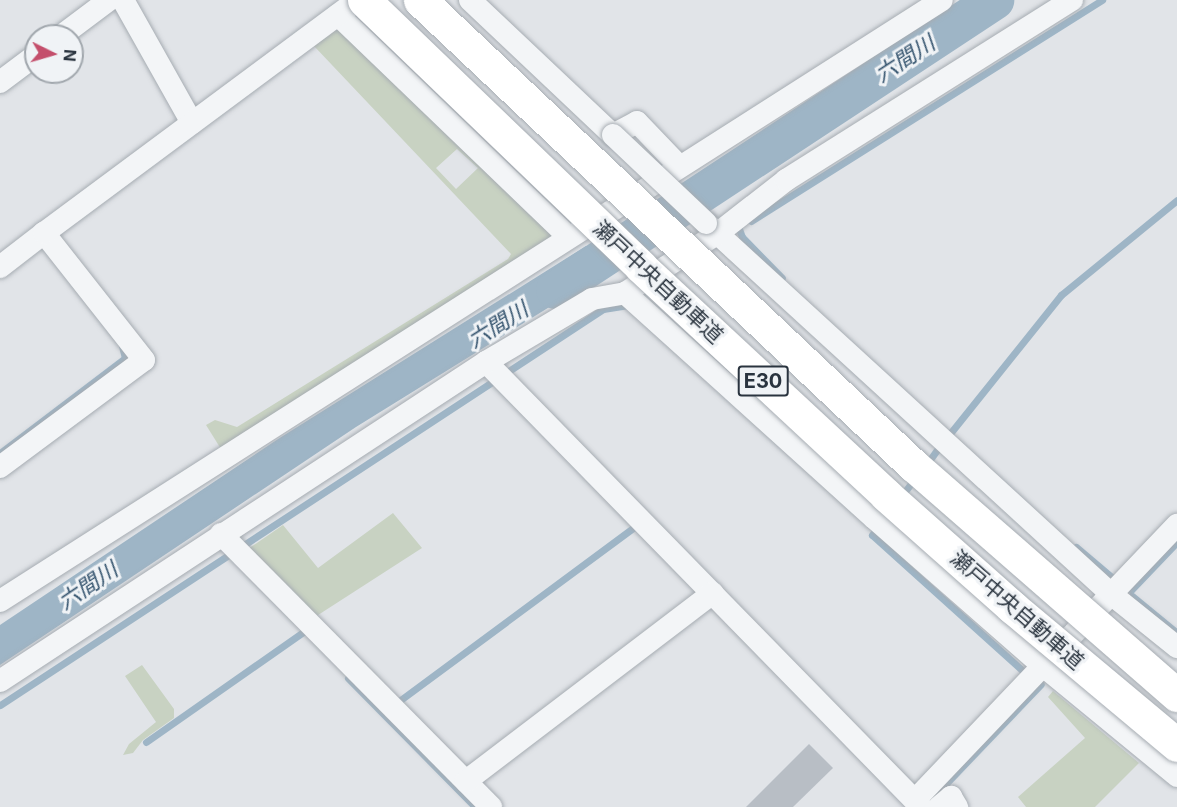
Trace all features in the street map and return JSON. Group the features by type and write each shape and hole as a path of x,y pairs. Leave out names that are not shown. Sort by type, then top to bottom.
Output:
{"highway":[{"name":"瀬戸中央自動車道","path":"420,0 913,465 1177,695"},
{"name":"瀬戸中央自動車道","path":"351,8 641,267 877,487 1012,607 1177,745"}],"street":[{"path":"77,24 109,0"},
{"path":"123,0 192,123"},
{"path":"0,267 47,238 192,123 351,8 358,0"},
{"path":"470,0 711,228 1111,594 1177,647"},
{"path":"0,601 942,0"},
{"path":"0,681 231,543 495,371 592,299 626,293 711,228 1072,0"},
{"path":"351,8 569,237"},
{"path":"0,82 24,64"},
{"path":"613,135 637,122 679,166"},
{"path":"0,467 144,360 47,238"},
{"path":"626,293 1042,665 1177,776"},
{"path":"495,371 708,599 924,804"},
{"path":"924,804 1042,665 1177,525"},
{"path":"231,543 491,807"},
{"path":"466,781 708,599"},
{"path":"924,804 951,797 957,807"}],"green space":[{"path":"335,30 343,31 555,234 221,449 206,425 215,420 237,427 508,259 511,254 314,46","holes":["457,149 478,168 456,189 436,168"]},
{"path":"393,513 422,548 315,617 248,549 283,525 318,568"},
{"path":"142,665 174,709 174,718 143,740 133,753 123,755 129,744 156,722 125,676"},
{"path":"1053,691 1139,763 1095,807 1026,807 1018,797 1085,738 1048,697"}],"water":[{"path":"586,246 609,270 356,427 0,665 0,625 278,439"}],"building":[{"path":"809,744 833,768 793,807 746,807"}],"waterway":[{"name":"六間川","path":"555,289 994,0"},
{"path":"751,221 1102,0"},
{"path":"948,436 1061,295 1177,200"},
{"path":"739,229 742,237 782,278"},
{"path":"0,705 603,309 627,305"},
{"path":"0,453 125,358 122,346"},
{"path":"926,465 937,450"},
{"path":"900,498 915,478"},
{"path":"395,704 634,527"},
{"path":"875,531 872,535 1025,673"},
{"path":"1131,590 1177,542"},
{"path":"1076,547 1115,580"},
{"path":"1132,596 1177,633"},
{"path":"146,742 303,632"},
{"path":"348,678 475,807"},
{"path":"935,795 1041,684"}]}
